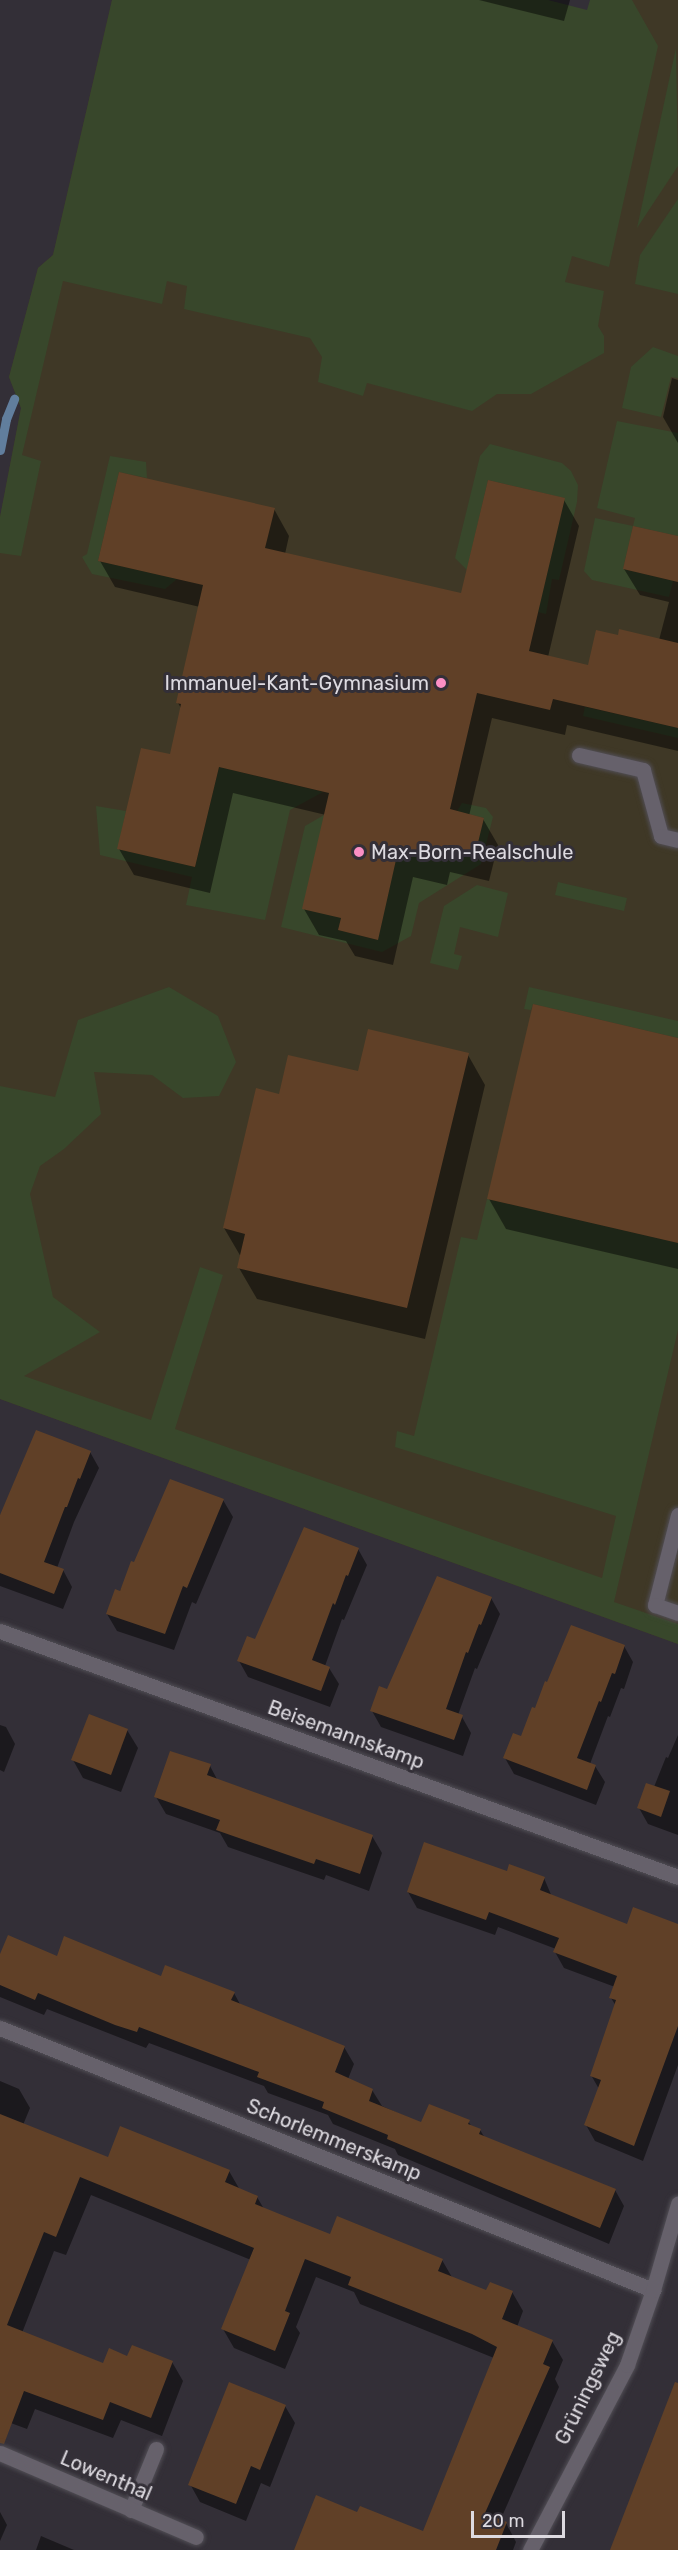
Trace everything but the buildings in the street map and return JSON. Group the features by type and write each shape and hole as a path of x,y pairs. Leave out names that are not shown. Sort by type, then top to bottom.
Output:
{"street":[{"path":"579,755 643,770 661,836 678,840"},
{"path":"678,1515 655,1605 678,1613"},
{"name":"Beisemannskamp","path":"0,1630 678,1877"},
{"name":"Schorlemmerskamp","path":"0,2028 653,2290"},
{"name":"Grüningsweg","path":"530,2550 627,2365 653,2290 678,2204"},
{"path":"131,2510 156,2449"},
{"name":"Lowenthal","path":"0,2453 196,2537"}],"shaded area":[{"path":"112,0 524,0 621,24 616,0 678,0 678,1644 0,1399 0,517 21,408 9,377 38,268 53,255"}],"green space":[{"path":"112,0 548,0 587,10 590,0 632,0 658,46 609,267 572,256 565,282 604,291 598,326 604,336 604,353 531,394 497,394 472,411 367,383 363,396 318,382 322,357 310,338 184,309 187,286 167,281 162,304 63,281 22,455 41,461 21,556 0,553 0,517 21,408 9,377 38,268 53,255"},
{"path":"676,48 678,166 637,228"},
{"path":"678,199 678,294 635,284 640,255"},
{"path":"653,347 678,356 678,378 671,377 661,417 622,408 631,367"},
{"path":"617,421 678,433 678,536 633,526 635,518 597,508"},
{"path":"490,444 562,463 571,471 578,485 577,502 559,580 552,579 546,614 538,612 564,498 488,480 467,570 455,558 480,456"},
{"path":"110,456 146,462 147,478 119,472 98,561 177,579 165,589 92,574 82,557 87,554"},
{"path":"595,518 633,526 623,569 673,581 669,597 592,580 584,571"},
{"path":"585,707 678,728 678,738 583,716"},
{"path":"219,767 323,792 290,810 265,920 186,905 192,877 100,855 96,806 126,811 118,849 195,867"},
{"path":"462,803 486,808 493,817 481,864 419,903 411,936 382,952 281,927 305,826 324,815 341,918 338,930 377,940 398,851 432,859 435,846 474,855 484,818 457,811"},
{"path":"558,882 627,898 624,911 555,895"},
{"path":"477,885 508,893 498,937 460,927 454,954 462,956 458,970 430,963 444,906"},
{"path":"169,987 218,1016 236,1062 219,1096 183,1098 152,1075 94,1072 101,1114 64,1149 40,1166 30,1194 53,1297 100,1332 24,1376 151,1420 200,1267 223,1275 175,1429 602,1578 616,1516 395,1447 397,1431 414,1436 461,1237 477,1240 487,1199 678,1243 678,1330 614,1602 678,1624 678,1644 0,1399 0,1086 55,1097 78,1020"},
{"path":"529,987 678,1021 678,1038 533,1004 531,1010 524,1009"}],"waterway":[{"path":"0,450 6,419 14,399"}],"place":[{"name":"Immanuel-Kant-Gymnasium","path":"441,683"},
{"name":"Max-Born-Realschule","path":"359,852"}]}
